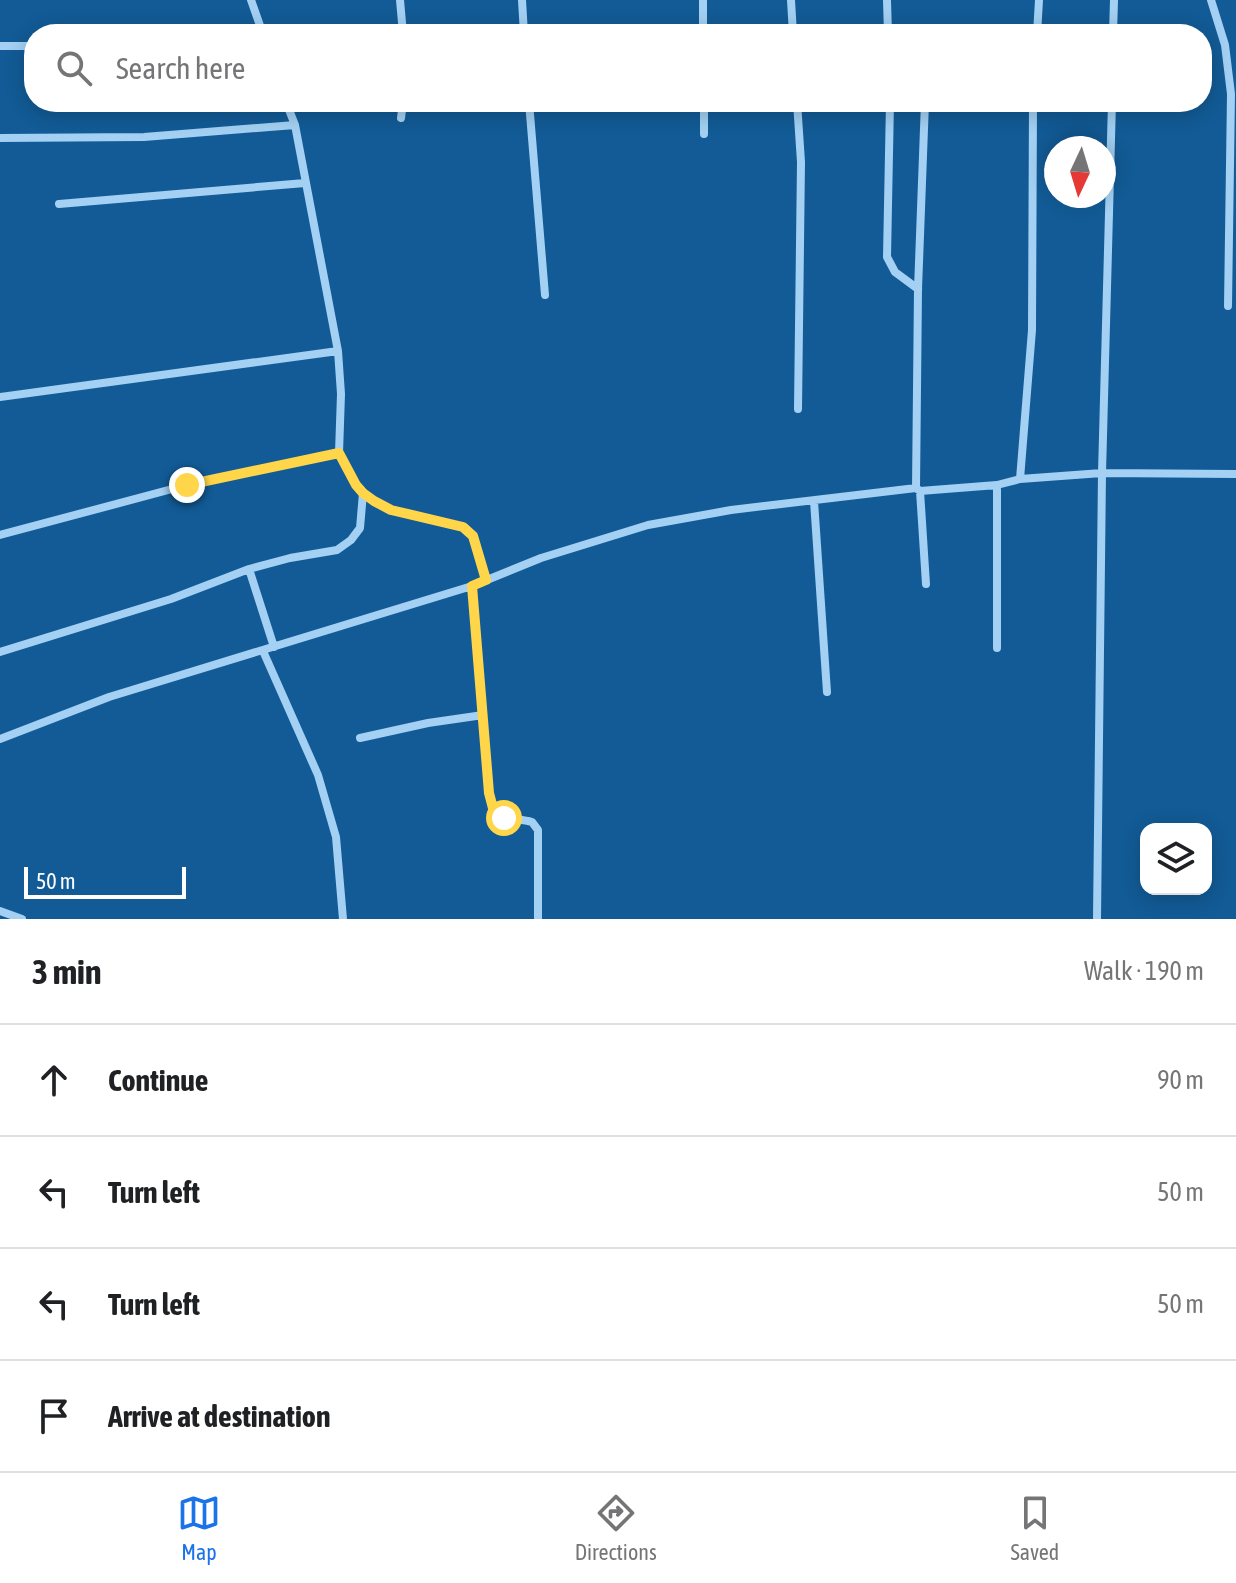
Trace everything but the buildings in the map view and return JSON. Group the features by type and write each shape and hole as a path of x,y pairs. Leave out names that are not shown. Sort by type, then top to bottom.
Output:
{"street":[{"path":"251,0 259,24"},
{"path":"400,0 402,24"},
{"path":"522,0 523,24"},
{"path":"703,0 703,24"},
{"path":"791,0 792,24"},
{"path":"887,0 888,24"},
{"path":"1038,24 1039,0"},
{"path":"1113,24 1114,0"},
{"path":"1211,0 1225,45 1231,94 1228,306"},
{"path":"1225,45 1236,45"},
{"path":"0,46 24,46"},
{"path":"290,112 295,125 338,351 341,394 339,453 363,493 391,510 463,527 473,536 486,580"},
{"path":"401,118 402,112"},
{"path":"530,112 545,295"},
{"path":"704,112 704,134"},
{"path":"798,112 801,162 798,409"},
{"path":"890,112 887,257 895,272 918,289"},
{"path":"925,112 918,289 918,490 926,584"},
{"path":"1020,479 1032,330 1033,112"},
{"path":"1097,919 1102,473 1112,112"},
{"path":"0,138 144,137 295,125"},
{"path":"59,204 305,183"},
{"path":"0,397 338,351"},
{"path":"0,535 187,485 339,453"},
{"path":"0,739 109,697 472,586 541,558 648,525 731,510 918,490 997,485 1020,479 1102,473 1236,474"},
{"path":"997,485 997,648"},
{"path":"0,652 171,599 249,569 337,550 351,540 360,528 363,493"},
{"path":"814,501 827,692"},
{"path":"249,569 274,647"},
{"path":"472,586 489,793 494,812 504,818 532,822 538,830 538,919"},
{"path":"263,651 318,775 336,837 343,919"},
{"path":"360,738 483,715"},
{"path":"0,911 22,919"}],"route":[{"path":"187,485 339,453 356,485 374,501 391,510 463,527 473,536 486,580 472,586 489,793 494,812 504,818"}]}
